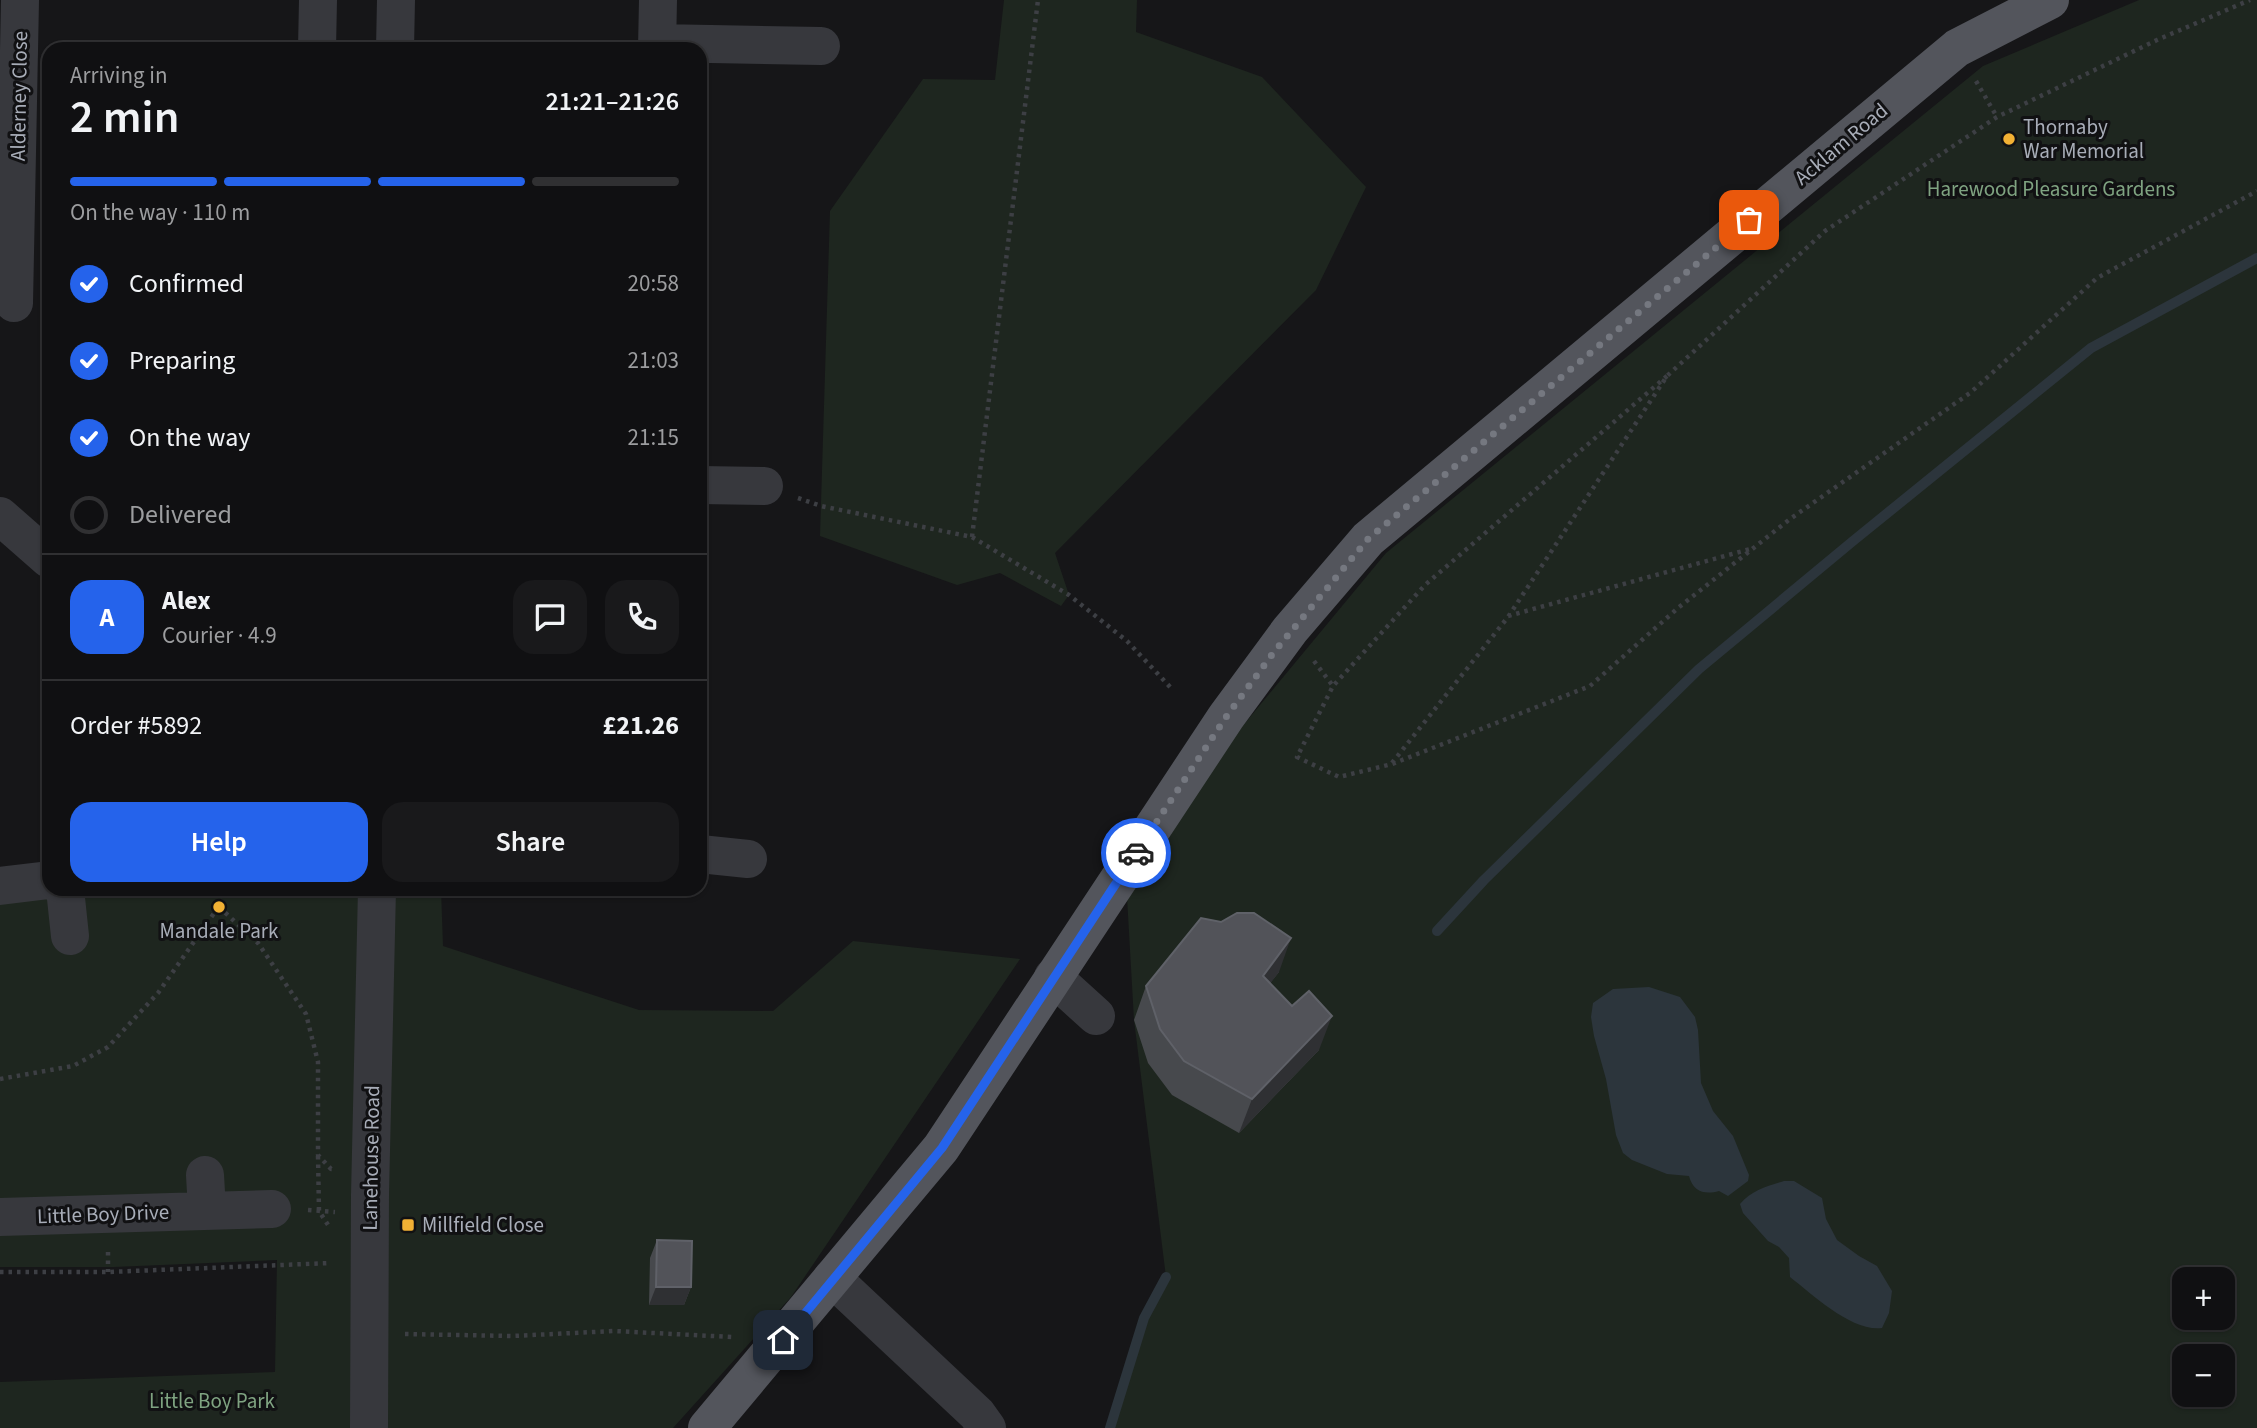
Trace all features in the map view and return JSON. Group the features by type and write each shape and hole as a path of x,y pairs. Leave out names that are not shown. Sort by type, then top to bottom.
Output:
{"main road":[{"name":"Acklam Road","path":"707,1428 942,1148 1226,717 1290,631 1368,539 1956,48 2050,0"}],"street":[{"name":"Alderney Close","path":"15,303 34,192 20,0"},
{"path":"317,42 318,0"},
{"path":"395,42 396,0"},
{"path":"657,42 658,0"},
{"path":"707,46 821,46"},
{"path":"707,485 764,486"},
{"path":"0,516 42,553"},
{"path":"707,855 748,859"},
{"path":"0,886 42,881"},
{"path":"66,896 70,936"},
{"name":"Lanehouse Road","path":"369,1428 369,1333 362,1261 370,1213 377,896"},
{"path":"1053,977 1096,1016"},
{"name":"Little Boy Drive","path":"0,1217 206,1193 272,1209"},
{"path":"832,1278 977,1414 987,1428"}],"path":[{"path":"972,537 1038,0"},
{"path":"2250,0 2157,40 1997,117 1825,231 1667,376 1425,585 1333,686 1297,757 1339,777 1392,764 1590,686 1678,608 1790,519 1970,393 2097,278 2257,191"},
{"path":"1392,764 1508,617 1667,376"},
{"path":"764,486 821,506 972,537 1069,595 1127,641 1172,689"},
{"path":"1508,617 1754,548"},
{"path":"0,1079 73,1066 108,1047 158,993 226,896"},
{"path":"219,907 258,943 306,1014 318,1062 319,1211 362,1261"},
{"path":"318,1155 331,1169 370,1170"},
{"path":"272,1209 370,1213"},
{"path":"0,1272 108,1272 362,1261"},
{"path":"369,1333 512,1336 614,1331 783,1340"}],"green space":[{"path":"1004,0 1137,0 1136,32 1262,77 1366,187 1316,290 1055,553 1069,595 1061,606 1000,573 957,585 820,536 830,211 923,79 995,80"},
{"name":"Harewood Pleasure Gardens","path":"2139,0 2257,0 2257,1428 1110,1428 1144,1318 1166,1277 1134,1020 1127,897 1231,740 1386,553 1983,66"},
{"name":"Little Boy Park","path":"42,889 42,896 441,896 443,946 639,1010 773,1011 853,941 1020,959 791,1297 673,1428 0,1428 0,1382 275,1372 277,1260 114,1267 0,1267 0,892"}],"shaded area":[{"path":"1649,987 1680,997 1695,1017 1701,1083 1713,1111 1733,1136 1749,1175 1748,1181 1728,1196 1719,1191 1700,1191 1693,1186 1689,1176 1667,1174 1632,1160 1623,1153 1616,1135 1606,1079 1594,1036 1591,1017 1593,1003 1613,989"},
{"path":"1784,1181 1794,1181 1822,1198 1826,1219 1837,1240 1877,1266 1892,1291 1889,1313 1882,1328 1870,1328 1846,1318 1790,1277 1789,1258 1779,1247 1768,1241 1743,1213 1740,1204 1750,1195"}],"building":[{"path":"1237,913 1254,913 1291,938 1263,976 1292,1006 1309,991 1332,1016 1252,1099 1184,1061 1160,1029 1146,986 1201,918 1221,922"},
{"path":"657,1240 692,1241 691,1287 656,1287"}],"waterway":[{"path":"1437,931 1484,880 1699,669 1853,541 2091,348 2257,258"},
{"path":"1110,1428 1144,1318 1166,1277"}],"way so far":[{"path":"1136,853 1226,717 1274,652 1368,539 1749,220"}],"place":[{"name":"Thornaby War Memorial","path":"2009,139"},
{"name":"Mandale Park","path":"219,907"},
{"name":"Millfield Close","path":"408,1225"}],"route":[{"path":"783,1340 942,1148 1136,853"}]}
